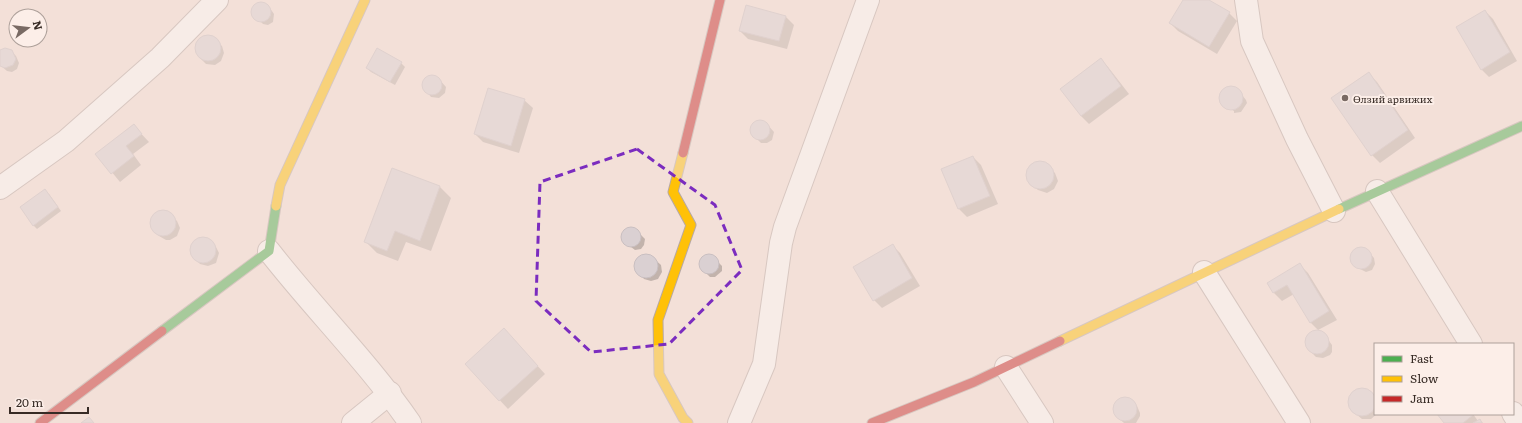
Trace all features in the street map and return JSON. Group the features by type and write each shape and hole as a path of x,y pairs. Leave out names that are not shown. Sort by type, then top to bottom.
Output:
{"street":[{"path":"0,188 66,141 160,58 217,0"},
{"path":"40,423 269,252 280,185 365,0"},
{"path":"688,423 683,418 659,374 658,320 691,225 673,192 720,0"},
{"path":"739,423 764,364 781,243 868,0"},
{"path":"1246,0 1252,41 1297,140 1334,211"},
{"path":"872,423 974,382 1334,211 1522,126"},
{"path":"1377,191 1470,343"},
{"path":"269,252 390,393 410,423"},
{"path":"1204,272 1299,423"},
{"path":"1006,367 1042,423"},
{"path":"353,423 390,393"}],"highlighted area":[{"path":"637,149 715,205 742,270 669,344 591,352 536,301 540,182"}],"building":[{"path":"1183,0 1209,0 1230,12 1209,47 1169,23"},
{"path":"261,2 268,5 271,12 268,19 261,22 254,19 251,12 254,5"},
{"path":"746,5 786,16 779,41 739,31"},
{"path":"1485,10 1510,52 1481,70 1456,27"},
{"path":"208,35 217,39 221,48 217,57 208,61 199,57 195,48 199,39"},
{"path":"5,48 12,50 16,59 13,65 5,68 0,66 0,50"},
{"path":"377,48 402,62 390,82 366,68"},
{"path":"1101,58 1121,86 1081,116 1060,89"},
{"path":"1369,72 1408,130 1371,156 1331,98"},
{"path":"432,75 439,78 442,85 439,92 432,95 425,92 422,85 425,78"},
{"path":"1231,86 1239,90 1243,98 1239,106 1231,110 1223,106 1219,98 1223,90"},
{"path":"488,88 525,99 511,146 474,134"},
{"path":"760,120 767,123 770,130 767,137 760,140 753,137 750,130 753,123"},
{"path":"134,124 142,134 126,146 134,156 111,174 95,154"},
{"path":"973,156 990,196 958,209 941,169"},
{"path":"1040,161 1050,165 1054,175 1050,185 1040,189 1030,185 1026,175 1030,165"},
{"path":"392,168 440,186 420,241 395,231 387,251 364,242"},
{"path":"45,189 58,207 33,226 20,207"},
{"path":"163,210 172,214 176,223 172,232 163,236 154,232 150,223 154,214"},
{"path":"631,227 638,230 641,237 638,244 631,247 624,244 621,237 624,230"},
{"path":"203,237 212,241 216,250 212,259 203,263 194,259 190,250 194,241"},
{"path":"893,244 912,278 873,301 853,267"},
{"path":"1361,247 1365,248 1371,254 1371,262 1365,268 1361,269 1357,268 1351,262 1350,258 1351,254 1357,248"},
{"path":"646,254 655,257 658,266 655,275 646,278 637,275 634,266 637,257"},
{"path":"709,254 716,257 719,264 716,271 709,274 702,271 699,264 702,257"},
{"path":"1300,263 1329,311 1310,323 1287,285 1273,293 1267,283"},
{"path":"504,328 538,366 499,401 465,364"},
{"path":"1317,330 1326,333 1329,342 1326,351 1317,354 1308,351 1305,342 1308,333"},
{"path":"1362,388 1372,392 1374,395 1374,409 1372,412 1362,416 1352,412 1348,402 1352,392"},
{"path":"1125,397 1130,398 1136,404 1136,414 1130,420 1125,421 1120,420 1114,414 1113,409 1114,404 1120,398"},
{"path":"1438,415 1473,415 1463,423 1444,423"},
{"path":"89,417 94,423 81,423"},
{"path":"1480,419 1482,423 1473,423"}],"traffic: fast":[{"path":"1339,209 1522,126"},
{"path":"162,331 269,251 276,206"}],"traffic: slow":[{"path":"276,206 280,185 365,0"},
{"path":"683,153 673,192 691,225 658,320 659,374 683,418 688,423"},
{"path":"1060,341 1339,209"}],"traffic: jam":[{"path":"683,153 720,0"},
{"path":"40,423 162,331"},
{"path":"872,423 974,382 1060,341"}],"place":[{"name":"Өлзий арвижих","path":"1345,98"}]}
